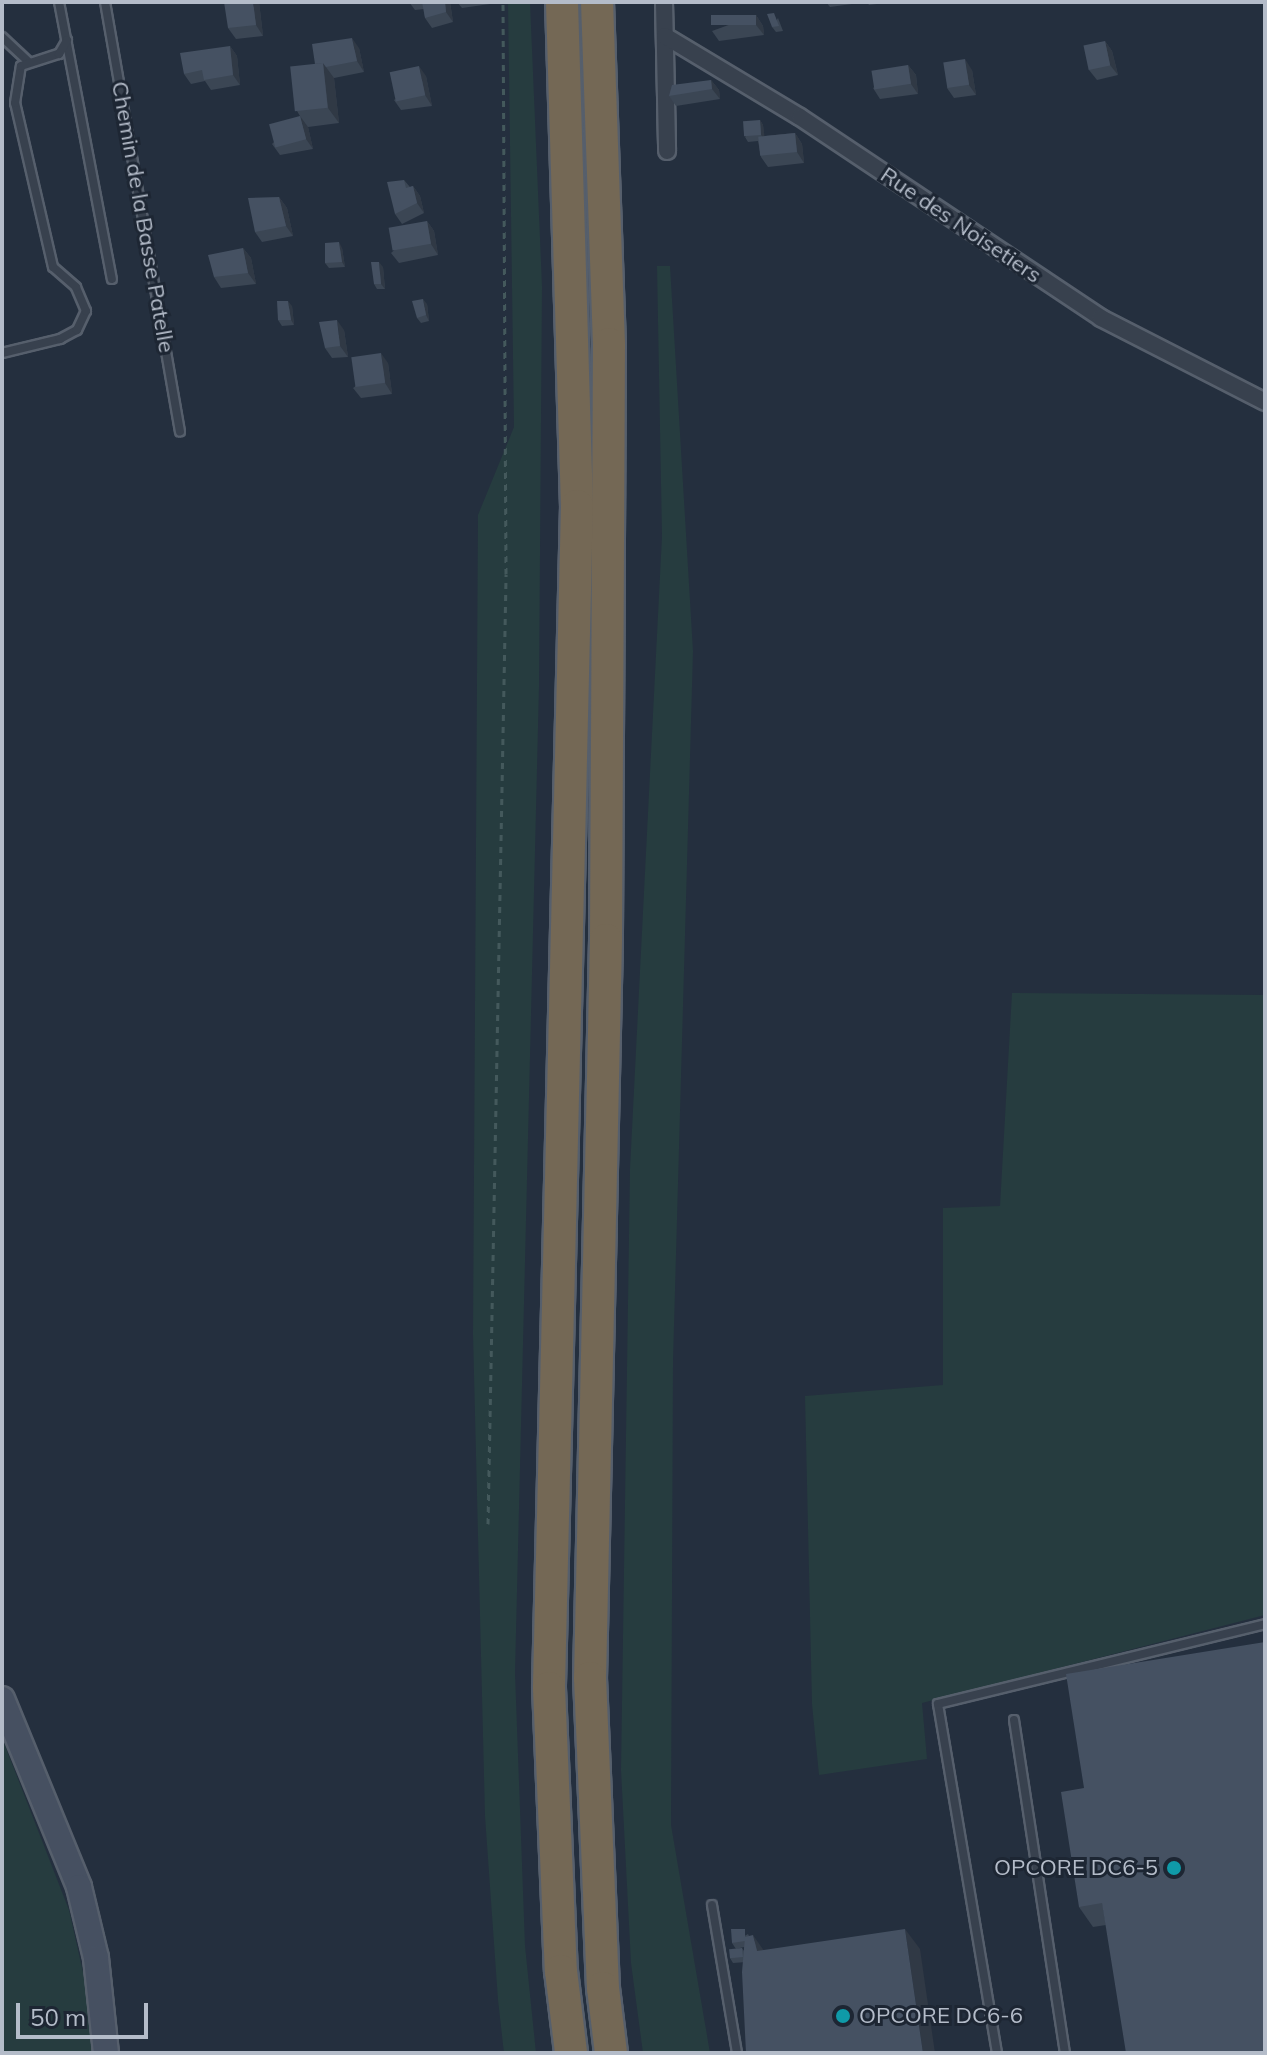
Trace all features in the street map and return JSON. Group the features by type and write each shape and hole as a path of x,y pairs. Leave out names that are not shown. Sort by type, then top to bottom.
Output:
{"highway":[{"path":"562,2 577,506 549,1688 561,1971 571,2053"},
{"path":"597,2 609,375 606,940 590,1678 603,1988 611,2053"}],"main road":[{"path":"2,1699 79,1887 96,1958 106,2053"}],"street":[{"path":"664,2 667,151"},
{"name":"Rue des Noisetiers","path":"665,36 800,117 1101,318 1265,402"}],"lane":[{"path":"59,2 112,279"},
{"name":"Chemin de la Basse Patelle","path":"105,2 180,432"},
{"path":"2,37 28,61"},
{"path":"2,353 60,339 77,330 86,311 76,287 53,267 17,117 16,79 28,61 59,54 67,40"},
{"path":"997,2053 938,1704 1265,1624"},
{"path":"1014,1720 1065,2053"},
{"path":"712,1905 737,2053"}],"path":[{"path":"488,1524 506,574 503,2"}],"green space":[{"path":"508,2 530,2 542,286 539,686 515,1673 525,1946 536,2053 504,2053 498,2000 485,1816 473,1334 478,515 514,427"},
{"path":"657,266 670,266 693,651 673,1361 671,1825 710,2053 643,2053 631,1963 621,1770 630,1169 662,536"},
{"path":"1012,993 1265,995 1265,1615 922,1703 927,1759 819,1775 812,1704 805,1396 943,1385 943,1208 1000,1206"},
{"path":"2,1738 69,1910 87,1990 92,2053 2,2053"}],"building":[{"path":"224,2 253,2 256,25 228,28"},
{"path":"422,2 445,2 446,12 425,18"},
{"path":"774,13 779,26 772,27 767,14"},
{"path":"711,15 756,15 756,25 711,25"},
{"path":"352,38 357,61 326,67 323,63 315,64 312,44"},
{"path":"1105,41 1110,65 1089,70 1083,46"},
{"path":"230,46 233,75 204,80 202,70 184,74 180,53"},
{"path":"965,59 969,85 947,88 943,62"},
{"path":"323,63 328,108 295,111 290,66"},
{"path":"908,65 911,84 874,90 871,71"},
{"path":"419,66 425,95 396,102 390,72"},
{"path":"711,80 712,89 669,96 672,85"},
{"path":"300,116 306,139 275,147 269,124"},
{"path":"760,120 761,135 744,136 743,121"},
{"path":"795,133 797,152 760,156 758,137"},
{"path":"404,180 406,188 413,186 417,203 395,214 387,182"},
{"path":"279,197 286,226 255,232 248,198"},
{"path":"427,221 431,244 393,250 389,228"},
{"path":"339,242 342,262 325,263 325,243"},
{"path":"243,248 248,273 214,277 208,255"},
{"path":"371,262 379,262 381,284 374,284"},
{"path":"423,299 426,315 417,318 412,301"},
{"path":"277,301 288,301 291,320 278,320"},
{"path":"337,320 340,346 325,348 319,322"},
{"path":"381,353 385,383 355,387 351,357"},
{"name":"OPCORE DC6-5","path":"1265,1642 1265,2053 1126,2053 1102,1903 1079,1907 1061,1792 1084,1788 1066,1674"},
{"path":"731,1929 745,1929 745,1941 732,1943"},
{"name":"OPCORE DC6-6","path":"905,1929 923,2053 746,2053 742,1972 745,1937 753,1935 757,1951"},
{"path":"742,1948 743,1957 730,1958 729,1949"}],"place":[{"name":"OPCORE DC6-5","path":"1174,1868"},
{"name":"OPCORE DC6-6","path":"843,2016"}]}
